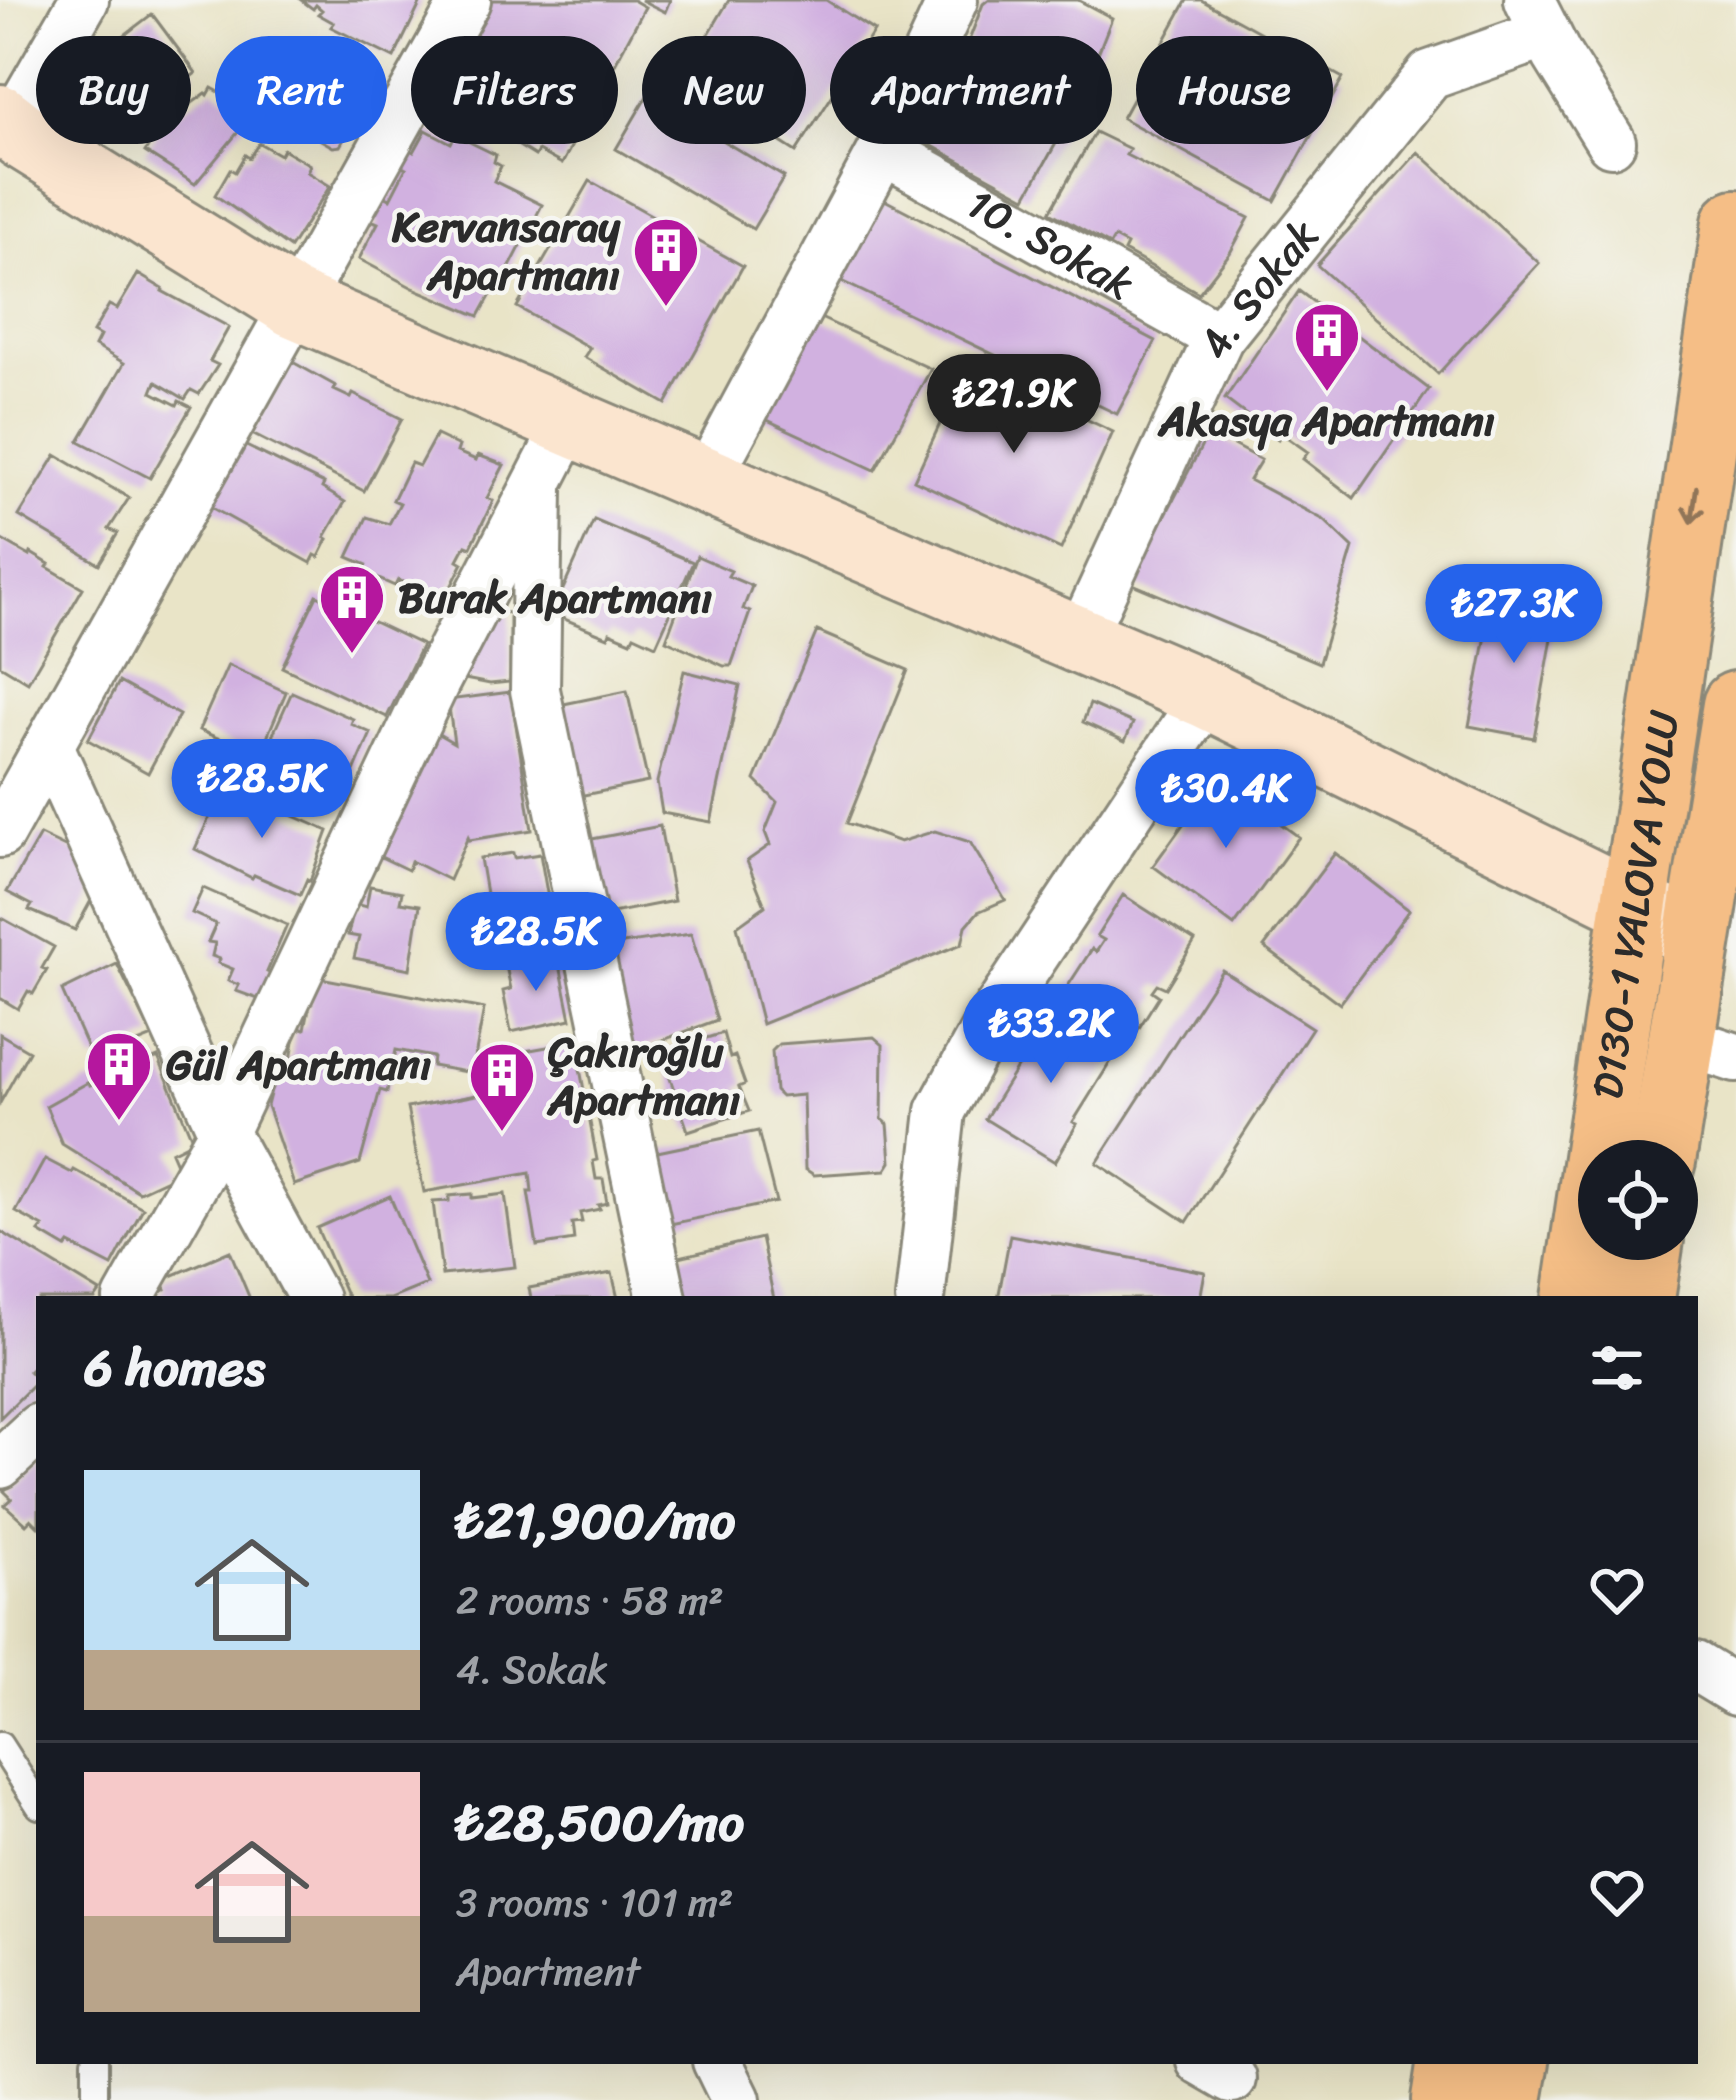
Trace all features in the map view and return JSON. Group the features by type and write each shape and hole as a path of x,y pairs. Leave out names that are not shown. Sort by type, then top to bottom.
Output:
{"highway":[{"name":"D130-1 YALOVA YOLU","path":"1576,1296 1736,224"},
{"path":"1671,1140 1709,1049 1697,936 1736,705"},
{"path":"1641,1296 1647,1260"},
{"path":"1445,2100 1451,2064"},
{"path":"1510,2100 1516,2064"}],"main road":[{"path":"5,123 293,304 1207,695 1697,936"}],"street":[{"path":"5,123 84,0"},
{"path":"0,833 466,0"},
{"path":"706,480 883,150 953,0"},
{"path":"1537,17 1611,142"},
{"name":"4. Sokak","path":"1079,641 1219,337 1430,75 1537,17"},
{"name":"10. Sokak","path":"883,150 1219,337"},
{"path":"130,1296 223,1132 434,684 570,422"},
{"path":"538,479 535,690 661,1296"},
{"path":"920,1296 941,1111 988,1025 1207,695"},
{"path":"49,746 223,1132 312,1296"},
{"path":"0,1464 36,1431"},
{"path":"1698,1668 1736,1691"},
{"path":"718,2064 736,2100"}],"lane":[{"path":"0,1745 36,1801"},
{"path":"94,2100 95,2064"}],"building":[{"path":"301,0 422,0 394,58 387,55 387,36 349,36 331,27 334,23 318,14 322,10 316,5 313,9"},
{"path":"490,0 633,0 645,7 618,58 618,36 470,36"},
{"path":"641,0 670,0 665,12"},
{"path":"729,0 826,0 874,31 871,36 830,36 830,99 806,136 806,36 708,36"},
{"path":"988,0 1078,0 1112,18 1105,36 971,36"},
{"path":"1187,0 1201,0 1267,36 1167,36"},
{"path":"152,14 168,36 123,36"},
{"path":"1333,73 1343,78 1333,96"},
{"path":"215,90 215,144 228,144 195,184 145,152 150,144 191,144 191,104"},
{"path":"1136,93 1136,126 1122,118"},
{"path":"642,105 642,144 728,144 784,177 753,229 616,149"},
{"path":"1112,140 1130,149 1126,155 1249,218 1230,253 1199,293 1124,251 1127,245 1114,238 1110,245 1050,212 1088,144 1112,144"},
{"path":"258,144 280,155 283,149 310,165 307,172 330,186 290,248 215,195 230,169 235,172 245,155 249,158"},
{"path":"418,144 473,144 496,155 494,162 501,166 494,181 542,205 479,316 359,259 378,223 371,220 384,196 390,199 406,168 400,165 409,149 414,152"},
{"path":"516,144 573,144 562,164 538,151 535,156"},
{"path":"929,144 1056,144 1026,197"},
{"path":"1170,144 1307,144 1275,201"},
{"path":"1418,152 1539,263 1438,374 1317,265"},
{"path":"590,181 743,266 666,404 584,357 590,348 517,307"},
{"path":"875,195 1156,341 1117,414 837,279"},
{"path":"138,274 229,327 210,361 218,365 199,394 191,390 185,399 156,382 152,392 191,407 150,478 79,441 124,363 95,346 100,336 93,332 109,305 117,309"},
{"name":"Akasya Apartmanı","path":"1299,291 1429,389 1354,498 1303,459 1308,452 1281,433 1278,439 1225,399"},
{"path":"814,315 931,369 875,470 761,417"},
{"path":"289,360 336,386 334,390 351,398 353,394 402,419 364,491 252,434"},
{"path":"968,363 1113,432 1061,549 914,480"},
{"path":"1209,432 1261,460 1249,480 1324,520 1353,548 1319,663 1130,583"},
{"path":"436,435 459,446 457,452 504,465 487,498 493,501 471,547 466,545 458,560 463,563 448,593 442,590 438,597 363,572 367,565 348,557 367,517 389,524 400,503 393,500 411,463 419,466"},
{"path":"240,443 324,484 322,488 345,502 319,557 315,555 311,563 205,504"},
{"path":"56,455 129,498 109,529 118,533 99,564 19,516"},
{"path":"594,520 693,562 656,645 634,635 631,641 610,632 608,637 552,614"},
{"path":"0,539 31,553 83,588 28,682 0,665"},
{"path":"697,556 752,586 743,609 750,612 731,666 666,640"},
{"path":"1494,593 1558,605 1534,738 1469,726"},
{"name":"Burak Apartmanı","path":"317,595 422,645 387,717 282,667"},
{"path":"479,610 510,613 510,682 490,684 455,677"},
{"path":"817,631 908,670 847,823 900,842 935,831 970,842 1005,900 978,912 966,926 962,944 762,1024 737,926 765,906 747,861 770,845 765,832 777,802 755,780"},
{"path":"228,665 286,692 259,756 199,730"},
{"path":"684,671 740,685 711,822 662,813 657,782"},
{"path":"119,682 179,715 148,773 88,740"},
{"path":"627,691 648,782 579,796 559,705"},
{"path":"292,692 353,719 351,724 371,733 340,804 319,795 317,800 256,772"},
{"path":"511,692 532,830 468,837 449,880 411,861 408,870 379,856 433,731 454,743 448,700"},
{"path":"1090,704 1133,723 1125,741 1083,722"},
{"path":"1217,777 1299,837 1234,926 1153,866"},
{"path":"224,785 328,831 300,895 252,878 195,849"},
{"path":"660,826 674,901 602,915 587,840"},
{"path":"40,835 90,859 100,884 75,930 29,910 32,905 7,892"},
{"path":"513,853 514,858 540,854 553,926 493,935 480,858"},
{"path":"1335,853 1409,910 1340,1004 1264,947"},
{"path":"370,886 402,892 400,902 420,905 410,969 354,958 359,937 348,935 355,904 366,907"},
{"path":"203,888 287,925 267,972 272,974 258,999 236,991 239,985 228,981 233,969 212,956 215,943 208,942 216,924 192,913"},
{"path":"1123,895 1195,941 1166,988 1157,984 1152,991 1159,996 1134,1036 1064,992 1092,949 1096,952 1104,940 1097,936"},
{"path":"0,917 54,947 42,968 47,970 18,1009 0,998"},
{"path":"691,934 717,1020 625,1054 602,947"},
{"path":"558,955 571,1019 511,1032 503,991 511,989 506,966"},
{"path":"117,964 153,1037 93,1061 62,991"},
{"path":"1222,970 1312,1028 1187,1222 1097,1163"},
{"path":"315,977 484,1009 472,1073 432,1066 433,1057 396,1050 387,1092 380,1090 360,1163 294,1185 267,1106 279,1058 291,1061 296,1027 305,1029"},
{"path":"1053,1010 1116,1053 1073,1122 1077,1124 1055,1162 985,1119"},
{"path":"723,1033 745,1084 739,1087 749,1111 688,1131 661,1052"},
{"path":"0,1034 29,1051 0,1103"},
{"path":"874,1037 883,1045 882,1119 888,1124 891,1162 886,1170 814,1175 805,1169 803,1095 781,1097 775,1091 772,1051 779,1044"},
{"name":"Çakıroğlu Apartmanı","path":"575,1042 597,1160 593,1161 596,1179 603,1179 607,1203 580,1213 582,1222 572,1223 574,1240 537,1246 528,1192 532,1192 530,1173 424,1192 407,1108 514,1088 508,1054"},
{"name":"Gül Apartmanı","path":"158,1057 193,1141 171,1152 180,1173 139,1192 62,1144 46,1106 89,1082 113,1077 111,1073 130,1064 132,1068"},
{"path":"758,1131 776,1202 661,1226 648,1154"},
{"path":"45,1159 143,1208 112,1266 69,1244 66,1248 39,1232 43,1227 16,1212"},
{"path":"472,1194 472,1198 505,1194 515,1267 442,1275 433,1202"},
{"path":"390,1196 427,1284 397,1296 347,1296 317,1228"},
{"path":"0,1231 100,1292 97,1296 36,1296 36,1364 29,1371 36,1382 0,1418"},
{"path":"1010,1235 1205,1272 1201,1296 999,1296"},
{"path":"761,1238 773,1296 674,1296 666,1260"},
{"path":"230,1251 249,1296 160,1296 166,1289 162,1280"},
{"path":"612,1273 617,1296 530,1296 529,1288"},
{"path":"36,1458 36,1524 31,1519 26,1524 5,1505 12,1499 4,1491"}],"place":[{"name":"Kervansaray Apartmanı","path":"666,309"},
{"name":"Akasya Apartmanı","path":"1327,394"},
{"name":"Burak Apartmanı","path":"352,656"},
{"name":"Gül Apartmanı","path":"119,1123"},
{"name":"Çakıroğlu Apartmanı","path":"502,1134"}]}
